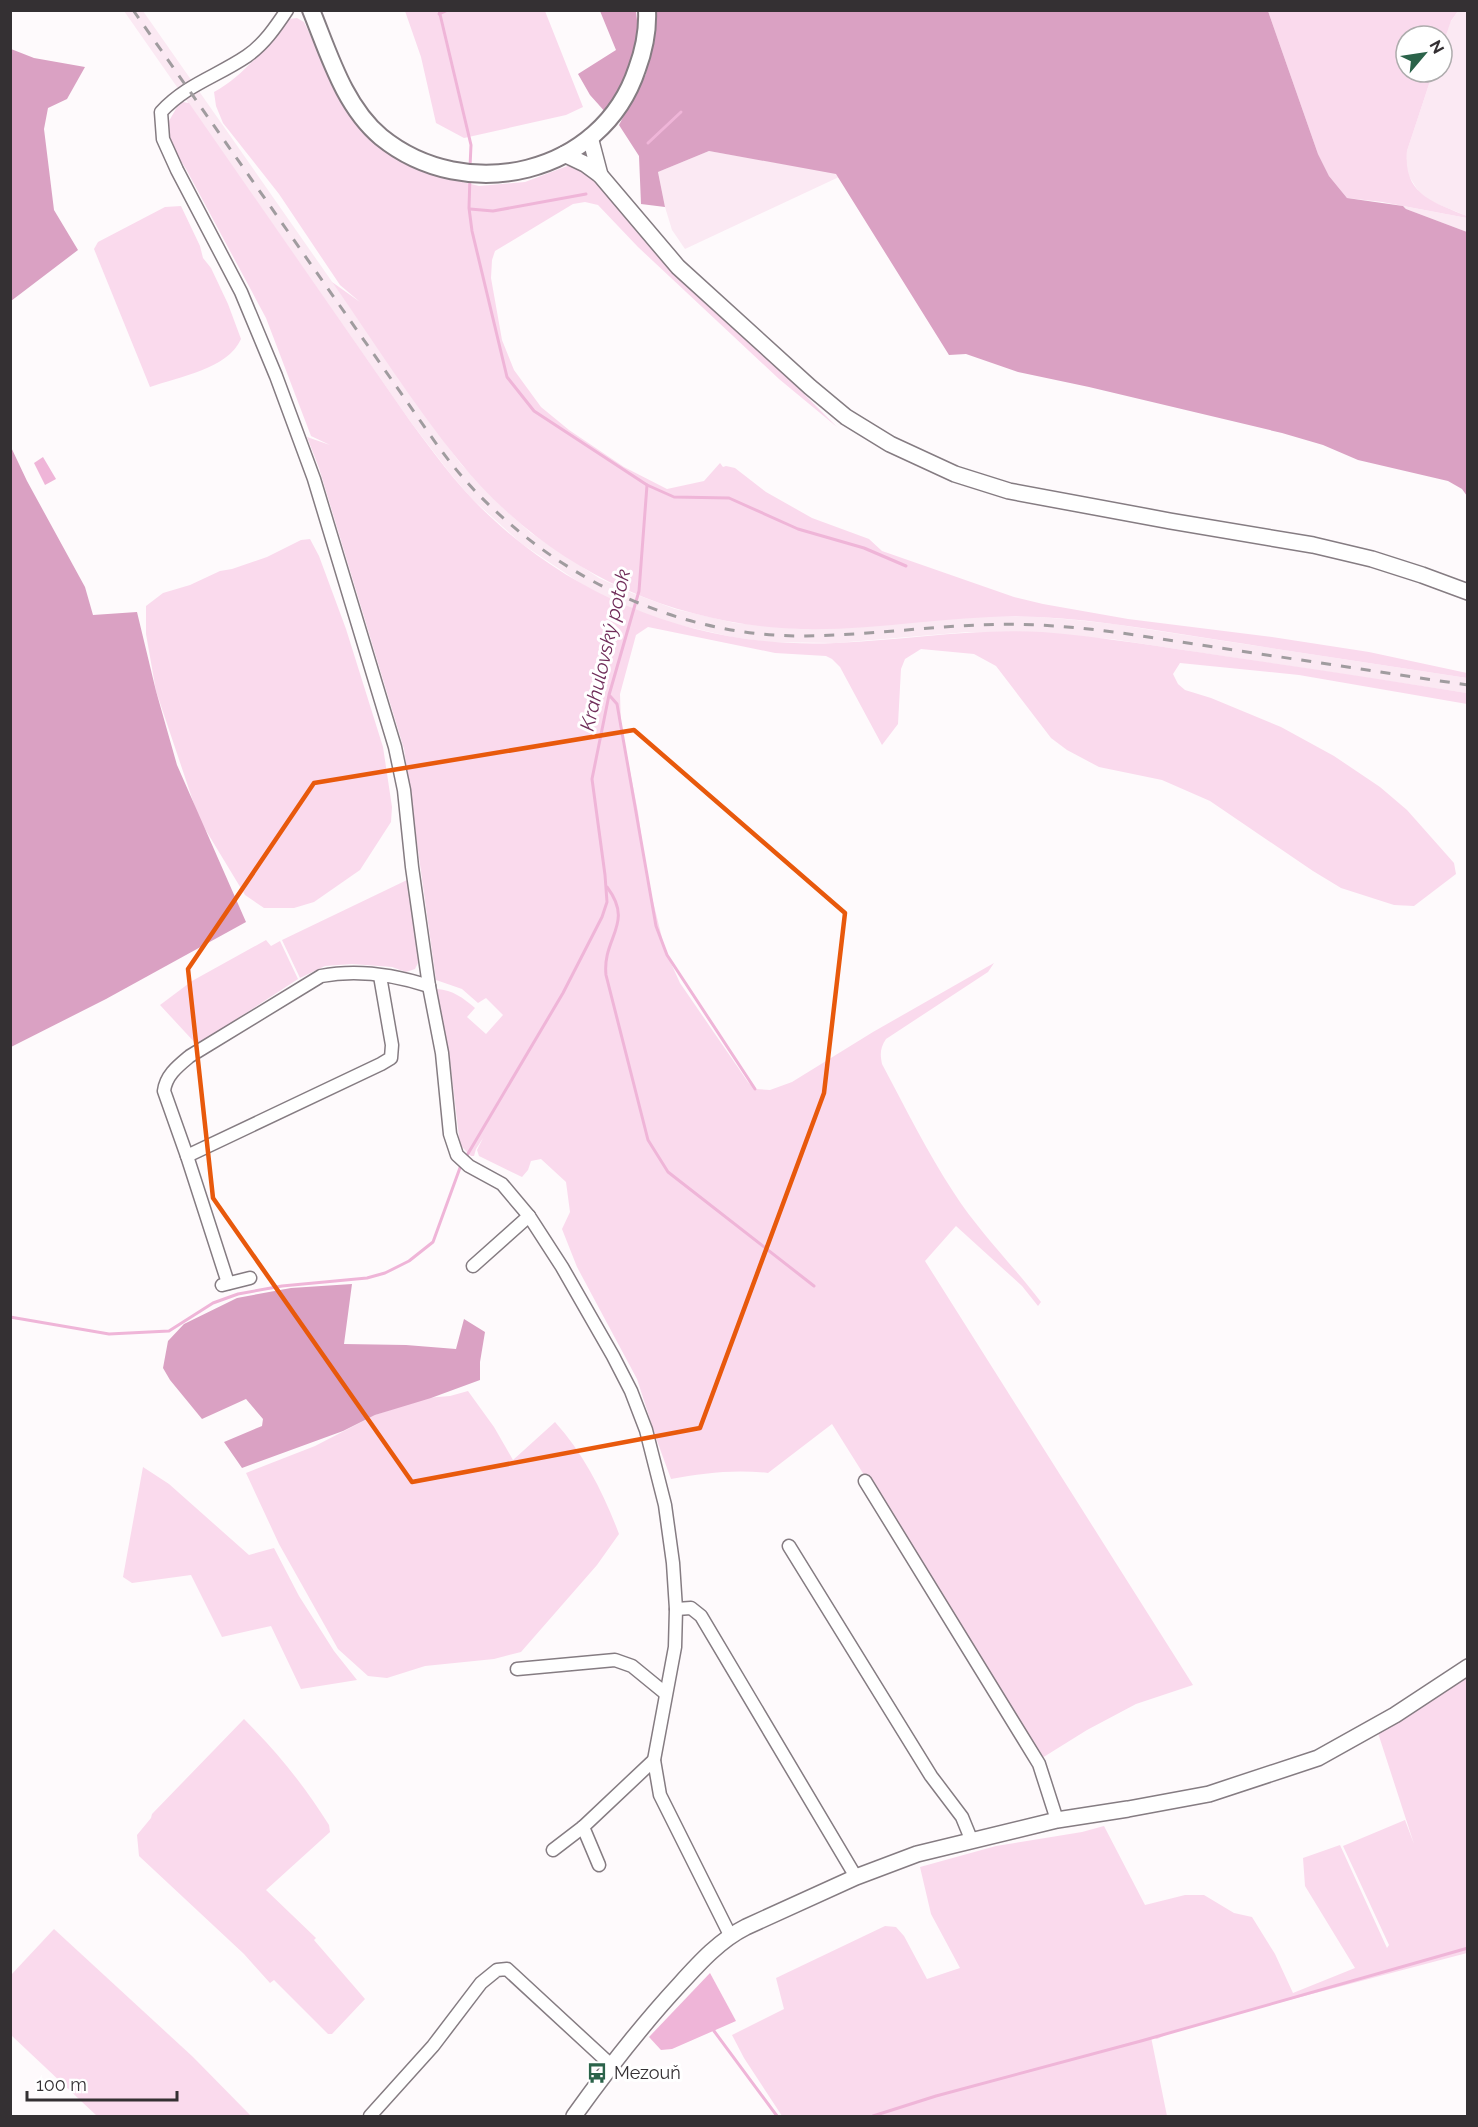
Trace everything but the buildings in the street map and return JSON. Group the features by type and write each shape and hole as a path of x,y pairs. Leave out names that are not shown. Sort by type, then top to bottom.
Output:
{"main road":[{"path":"311,10 347,93 370,127 395,147 427,163 460,173 478,175 522,171 564,154 596,132 626,96 641,59 646,37 647,10"}],"street":[{"path":"287,10 267,39 247,56 179,94 161,112 164,139 177,170 241,292 259,332 314,479 395,747 404,790 412,867 441,1053 450,1134 457,1155 470,1166 502,1184 529,1216 562,1267 631,1391 646,1430 665,1505 673,1563 676,1609 675,1647 654,1760 660,1795 730,1935"},
{"path":"596,132 600,175"},
{"path":"564,154 585,164 600,175 678,267 810,387 846,417 890,444 954,474 1009,491 1313,545 1422,574 1467,592"},
{"path":"250,1278 224,1285 187,1156 164,1091 165,1082 173,1071 190,1056 321,976 337,973 372,974 406,978 429,986"},
{"path":"187,1156 391,1058 393,1045 380,976"},
{"path":"473,1266 529,1216"},
{"path":"865,1481 1039,1764 1057,1820"},
{"path":"789,1546 932,1776 951,1799 971,1839"},
{"path":"676,1609 691,1608 701,1616 856,1877"},
{"path":"518,1669 615,1660 632,1666 665,1694"},
{"path":"574,2116 648,2019 694,1968 730,1935 856,1877 917,1854 971,1839 1057,1820 1209,1794 1318,1758 1395,1715 1467,1667"},
{"path":"553,1850 583,1827 654,1760"},
{"path":"583,1827 599,1865"},
{"path":"370,2116 433,2046 480,1983 496,1970 507,1969 611,2065"}],"highlighted area":[{"path":"634,730 845,913 824,1093 700,1428 412,1482 213,1198 188,969 314,783"}],"shaded area":[{"path":"124,11 143,11 460,463 504,509 531,533 599,578 675,609 735,623 802,629 967,617 1039,617 1076,620 1467,678 1467,693 1111,639 968,632 836,643 767,642 732,637 671,623 626,607 592,591 522,544 472,499 449,472 410,421"},
{"path":"405,11 545,11 583,107 566,115 464,138 436,123 421,57"},
{"path":"600,11 636,11 639,38 628,85 607,114 590,95 578,74 616,50"},
{"path":"653,11 1268,11 1318,154 1329,176 1347,198 1403,206 1467,232 1467,496 1462,489 1448,481 1358,460 1323,445 1282,433 1018,372 966,354 949,355 836,174 709,151 658,172 665,207 641,204 639,156 619,125 646,74"},
{"path":"1268,11 1458,11 1450,24 1394,24 1394,84 1429,84 1407,151 1410,178 1423,195 1467,218 1382,202 1347,198 1329,176 1318,154"},
{"path":"1458,11 1467,11 1467,216 1430,201 1419,192 1407,173 1406,162 1407,151 1429,84 1454,84 1454,24 1450,23"},
{"path":"297,18 304,22 337,91 412,165 438,176 479,186 525,182 578,162 710,300 837,427 779,379 638,247 598,205 585,202 573,204 495,251 491,278 502,340 514,370 541,407 569,430 624,467 667,489 704,481 720,463 723,467 735,468 766,492 812,518 869,539 882,551 1014,597 1128,619 1369,652 1467,673 1467,678 1129,626 1062,618 980,617 831,629 751,625 703,616 656,602 611,583 569,559 529,531 493,498 459,461 332,282 360,302 340,285 279,194 223,123 216,106 214,92 245,69 289,19"},
{"path":"11,49 34,58 85,67 67,99 48,108 44,129 54,210 78,250 11,301"},
{"path":"183,102 189,103 410,421 460,486 495,521 531,551 570,577 611,599 654,616 698,629 743,638 789,643 836,643 965,633 1042,632 1133,642 1467,693 1467,704 1299,675 1180,663 1173,674 1178,684 1185,690 1211,698 1281,727 1334,756 1380,787 1407,810 1454,863 1456,874 1414,906 1394,905 1341,888 1210,801 1162,780 1099,767 1067,750 1051,738 996,666 974,654 921,649 905,659 901,669 898,724 882,745 840,667 826,656 775,653 648,627 636,635 620,694 621,725 638,812 647,877 665,950 680,983 755,1089 770,1090 792,1082 873,1032 994,963 988,972 886,1039 882,1048 881,1060 916,1129 954,1193 974,1221 1041,1302 1038,1306 1022,1286 956,1226 925,1261 1193,1685 1136,1704 1087,1730 1042,1758 832,1424 768,1473 719,1472 671,1479 637,1379 577,1267 562,1229 570,1212 566,1182 541,1159 531,1161 522,1177 479,1156 477,1150 483,1138 476,1149 474,1156 471,1156 460,1145 451,1070 437,989 453,993 475,1008 467,1017 486,1034 503,1015 486,998 478,1003 462,989 436,980 404,749 319,468 307,437 330,445 311,436 266,318 186,169 169,143 169,121 177,107"},
{"path":"709,151 836,173 839,177 685,249 672,230 658,172"},
{"path":"181,206 200,246 203,258 211,268 228,304 241,339 235,349 214,365 150,387 94,249 98,242 165,207"},
{"path":"1403,206 1467,218 1467,232 1406,209"},
{"path":"10,445 85,587 93,615 137,612 177,765 246,922 106,999 11,1047"},
{"path":"43,457 56,479 45,485 34,463"},
{"path":"310,539 319,556 346,629 383,747 392,807 391,822 360,870 314,902 294,908 264,908 245,895 199,819 156,691 146,634 146,606 163,593 190,585 220,571 267,557 301,540"},
{"path":"407,880 419,961 415,969 406,972 392,967 352,964 325,966 300,978 282,940"},
{"path":"266,940 271,946 280,941 298,979 197,1045 160,1005 192,981"},
{"path":"352,1284 344,1344 456,1349 464,1319 485,1332 480,1362 480,1380 375,1415 343,1431 242,1468 224,1442 262,1426 263,1419 246,1399 202,1419 163,1368 168,1341 184,1324 237,1298 291,1288"},
{"path":"468,1391 494,1427 513,1460 555,1422 575,1447 592,1475 619,1534 597,1565 521,1652 494,1659 425,1666 387,1678 368,1676 338,1649 279,1544 246,1473 315,1446 375,1415 426,1398 450,1396"},
{"path":"143,1467 169,1484 249,1555 274,1548 299,1596 334,1651 357,1680 301,1689 271,1626 222,1637 191,1575 132,1583 123,1577"},
{"path":"1467,1676 1467,1953 1210,2021 1157,2039 1151,2037 1167,2116 782,2116 744,2058 732,2035 784,2009 776,1978 885,1926 896,1927 904,1936 927,1979 960,1968 931,1914 920,1867 996,1846 1082,1832 1104,1826 1145,1905 1185,1895 1204,1895 1234,1913 1252,1917 1275,1954 1293,1993 1355,1968 1305,1886 1303,1858 1340,1845 1387,1948 1389,1945 1343,1846 1405,1820 1414,1844 1378,1733"},
{"path":"244,1719 289,1769 329,1825 330,1832 266,1890 316,1938 314,1940 365,1999 332,2034 328,2034 274,1980 270,1983 244,1954 139,1856 137,1835 152,1814"},
{"path":"54,1929 193,2057 251,2116 97,2116 11,2035 11,1975"},
{"path":"710,1973 736,2021 672,2049 661,2050 649,2037"}],"waterway":[{"name":"Krahulovský potok","path":"439,10 471,145 470,167"},
{"name":"Krahulovský potok","path":"439,14 448,10"},
{"path":"648,143 681,112"},
{"name":"Krahulovský potok","path":"466,1157 563,993 602,917 607,902 592,779 609,695 639,591 647,485 534,411 507,377 472,231 469,208 470,176"},
{"path":"470,209 493,211 586,194"},
{"path":"647,485 674,497 729,498 798,529 864,548 906,566"},
{"path":"610,696 617,704 656,926 667,955 755,1089"},
{"path":"607,887 615,900 618,921 608,950 606,975 648,1140 668,1172 814,1286"},
{"name":"Krahulovský potok","path":"10,1317 109,1334 169,1331 213,1303 238,1294 282,1286 367,1278 385,1273 409,1261 433,1242 461,1165"},
{"path":"873,2116 936,2096 1141,2041 1468,1948"},
{"path":"714,2031 777,2116"}],"railway":[{"path":"133,10 431,437 455,468 471,487 514,527 550,555 589,579 629,599 671,615 715,627 760,634 835,635 1010,624 1062,626 1130,634 1468,685"}],"place":[{"name":"Mezouň","path":"597,2073"}]}
